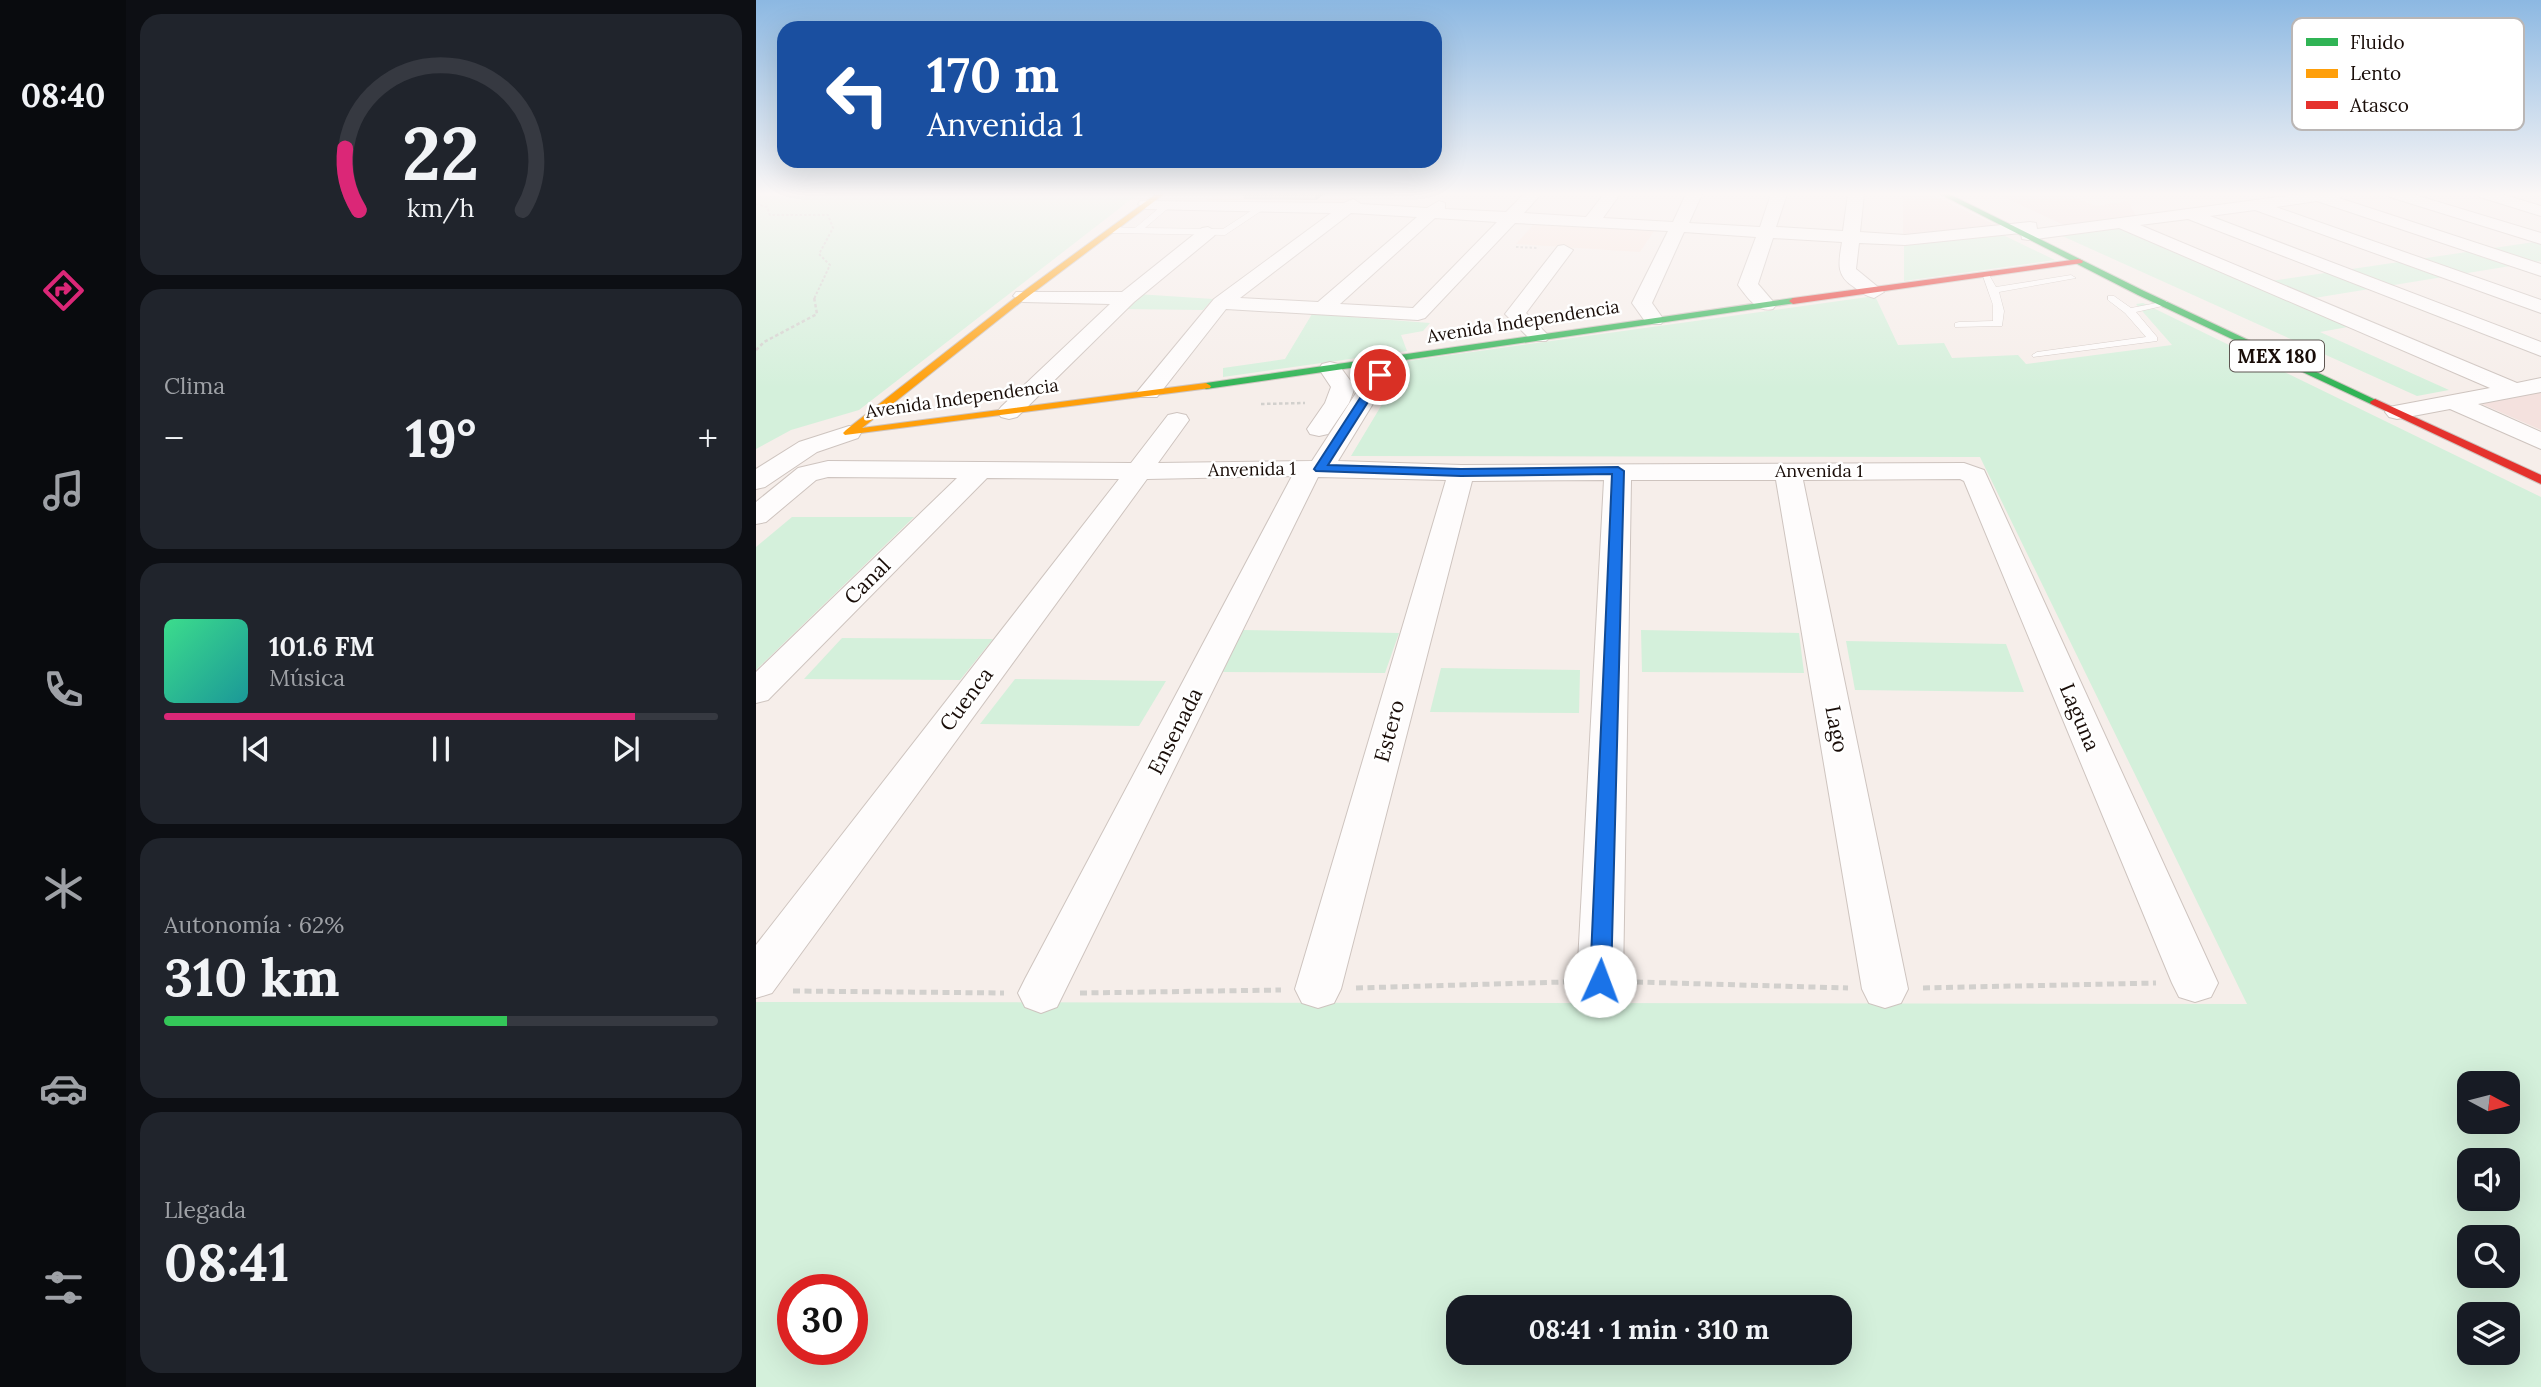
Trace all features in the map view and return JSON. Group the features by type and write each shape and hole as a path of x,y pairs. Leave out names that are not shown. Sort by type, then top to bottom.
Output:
{"street":[{"path":"756,481 808,447 849,433 1074,259"},
{"path":"1009,412 1127,298 1175,259"},
{"path":"1149,392 1221,303 1280,259"},
{"path":"1322,309 1379,259"},
{"path":"1221,303 1418,314 1471,259"},
{"path":"1539,337 1516,314 1557,259"},
{"path":"1654,320 1642,303 1662,259"},
{"path":"1757,259 1748,285 1766,305"},
{"path":"1848,259 1847,269 1851,277 1874,292"},
{"name":"MEX 180","path":"2075,259 2141,293 2541,467"},
{"name":"MEX 180","path":"2087,259 2406,410 2541,480"},
{"path":"2206,259 2515,390"},
{"path":"2305,259 2541,350"},
{"path":"2406,259 2541,307"},
{"path":"2505,259 2537,269"},
{"name":"Avenida Independencia","path":"849,433 1388,361 1654,320 1874,292 2079,261"},
{"path":"2257,280 2332,269"},
{"path":"2463,279 2537,269"},
{"path":"2312,304 2390,292"},
{"path":"1024,296 1127,298"},
{"name":"Ensenada","path":"1309,468 1388,361"},
{"path":"1330,369 1343,387 1337,403"},
{"path":"2406,410 2541,385"},
{"path":"2454,402 2541,441"},
{"name":"Ensenada","path":"1041,993 1309,468 1337,403"},
{"name":"Cuenca","path":"770,985 1177,420"},
{"name":"Anvenida 1","path":"756,516 807,474 828,469 1138,471 1309,468 1461,473 1950,469"},
{"name":"Laguna","path":"1950,469 1964,471 1975,477 2195,983"},
{"name":"Lago","path":"1788,470 1885,989"},
{"name":"Canal","path":"756,692 979,471"},
{"path":"1600,981 1618,471"},
{"name":"Estero","path":"1318,989 1461,473"}],"lane":[{"path":"1959,325 1998,324 2000,315 1994,290 1985,275"},
{"path":"1994,290 2071,278"},
{"path":"2037,355 2153,339 2129,312 2110,298 2141,293"},
{"path":"2129,312 2164,303"}],"path":[{"path":"756,350 764,342 817,314 814,297 830,265 824,259"},
{"path":"1261,404 1337,403"},
{"path":"770,985 1041,993 1600,981 1885,989 2195,983"}],"shaded area":[{"path":"2541,392 2541,430 2482,404"}],"green space":[{"path":"756,259 1054,259 859,410 791,430 756,449"},
{"path":"1904,259 2055,260 1904,281"},
{"path":"2113,259 2200,259 2257,283 2421,259 2541,259 2541,261 2302,300 2359,325 2320,332 2449,390 2417,396"},
{"path":"1137,294 1213,299 1203,310 1119,309"},
{"path":"1875,296 1898,345 1944,343 1952,358 2018,355 2026,364 2172,345 2136,304 2143,303 2541,497 2541,1387 756,1387 756,1002 2247,1004 1980,457 1351,456 1408,361"},
{"path":"1312,314 1430,323 1423,331 1401,335 1407,351 1223,377 1223,368 1285,359"},
{"path":"792,517 914,517 756,670 756,547"},
{"path":"1243,630 1399,633 1385,673 1223,672"},
{"path":"1641,630 1799,633 1804,673 1642,672"},
{"path":"842,638 993,639 960,680 804,679"},
{"path":"1846,641 2006,644 2024,692 1855,690"},
{"path":"1441,668 1580,670 1579,713 1430,712"},
{"path":"1015,679 1166,681 1139,726 980,724"}],"traffic: fast":[{"path":"2072,259 2375,402"},
{"path":"1206,386 1793,301"}],"traffic: slow":[{"path":"850,432 1073,259"},
{"path":"849,433 1206,386"}],"traffic: jam":[{"path":"1793,301 2079,261"},
{"path":"2375,402 2541,480"}],"route":[{"path":"1380,375 1320,469 1461,473 1618,471 1600,981"}]}
